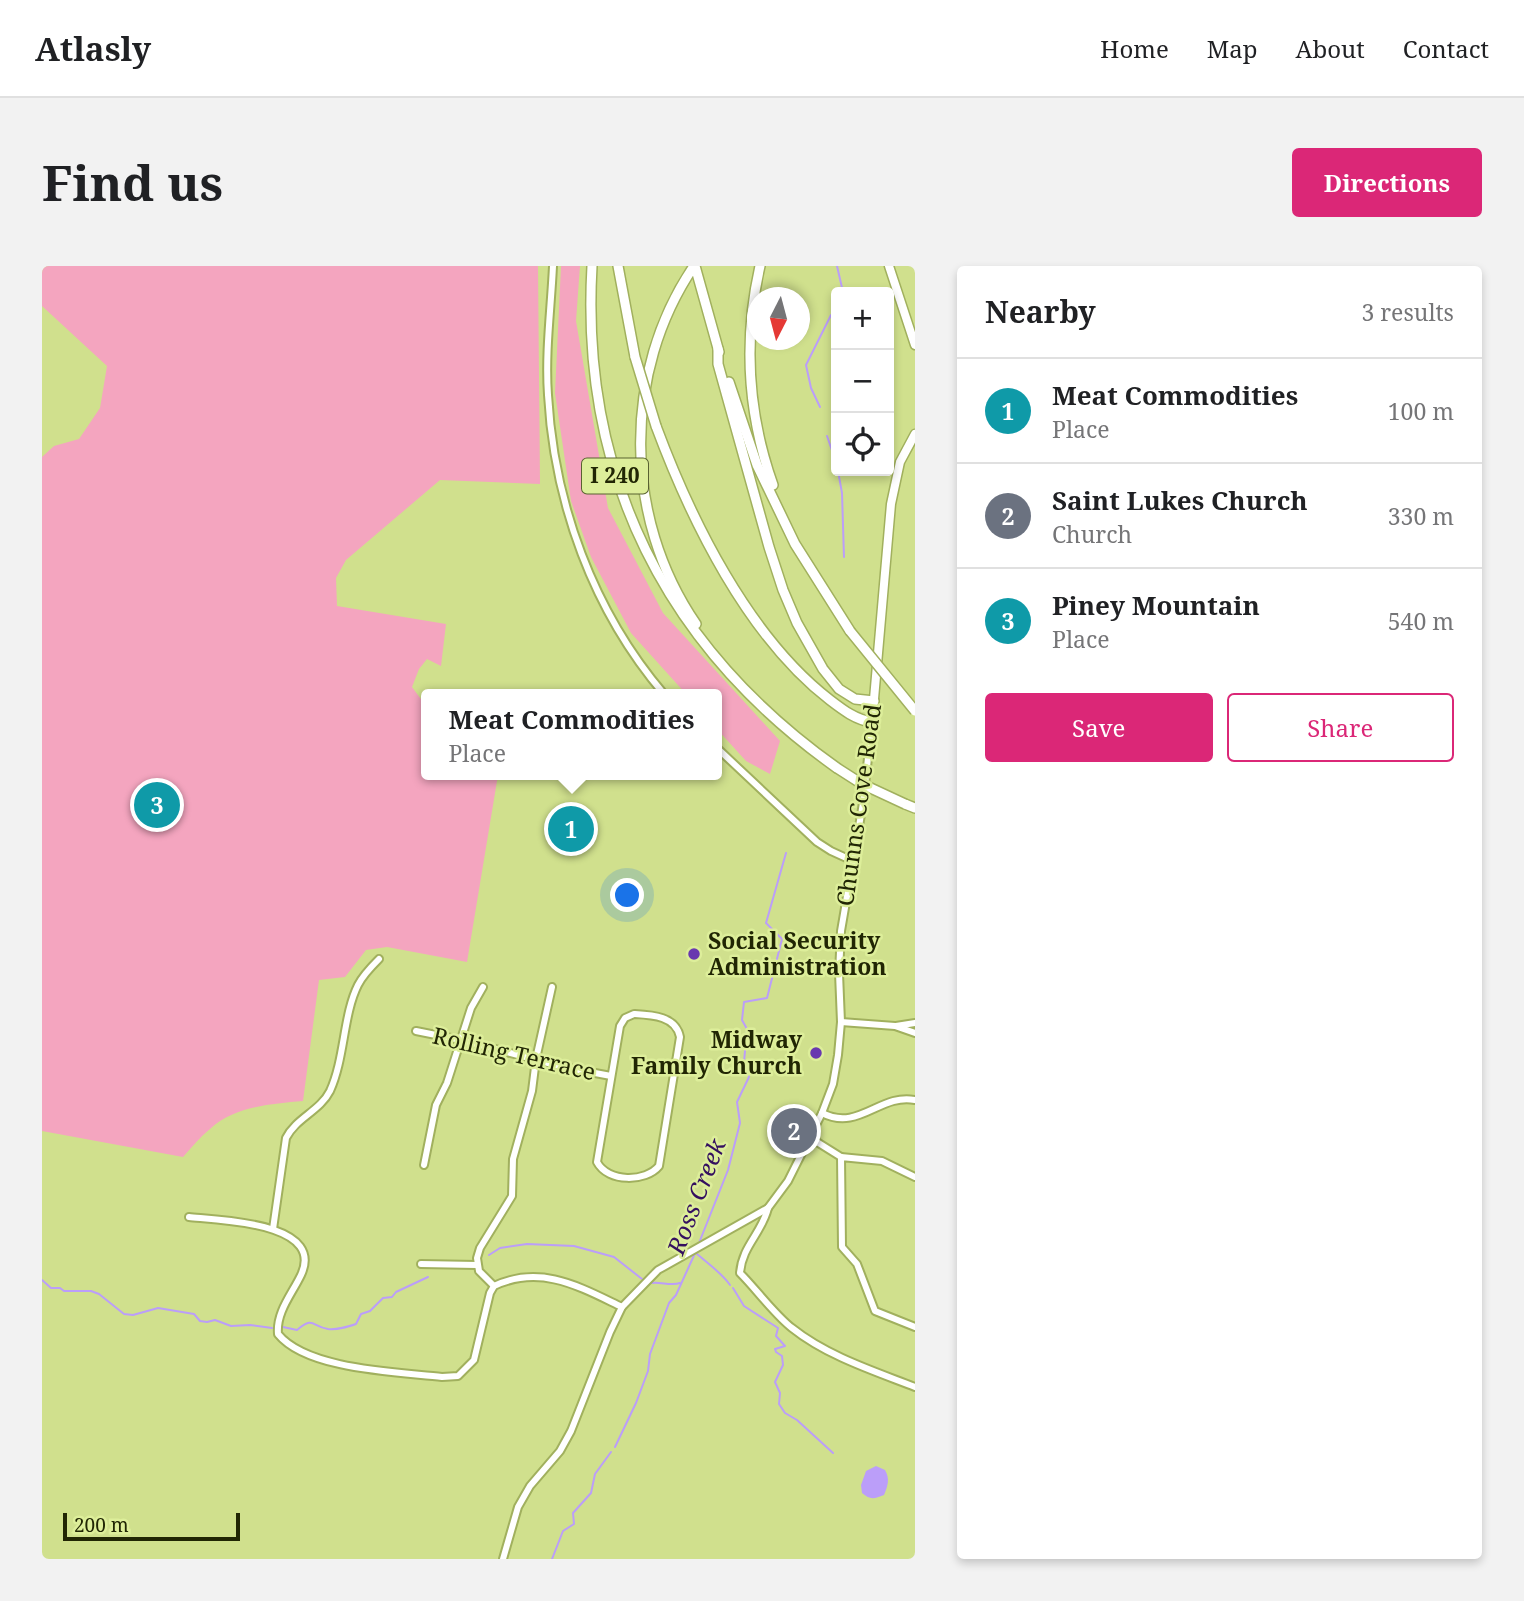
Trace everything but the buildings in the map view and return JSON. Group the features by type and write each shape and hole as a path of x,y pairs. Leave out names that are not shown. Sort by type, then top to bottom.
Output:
{"highway":[{"name":"I 240","path":"592,266 591,334 595,389 603,432 615,475 642,545 657,574 687,620 738,684 788,731 862,784 915,808"},
{"path":"618,266 635,357 656,426 669,463 702,533 740,597 781,653 820,692 856,718 872,722"},
{"path":"695,266 670,307 647,375 640,425 641,467 650,522 666,565 691,615 719,660"},
{"path":"695,266 718,349 757,464 807,565 849,631 915,711"},
{"path":"760,266 751,313 748,350 750,387 756,429 777,503"},
{"path":"718,349 718,364 783,590 805,639 832,681 850,697 874,701"}],"main road":[{"path":"889,266 915,343"},
{"name":"Chunns Cove Road","path":"872,722 891,504 900,462 915,434"}],"street":[{"path":"553,266 547,368 549,417 555,462 569,517 598,592 630,649 660,689"},
{"name":"Chunns Cove Road","path":"503,1559 518,1507 530,1486 559,1451 571,1431 622,1307 658,1270 768,1208 788,1181 822,1113 833,1084 841,1022 841,932 863,803 872,722"},
{"path":"722,753 817,842 853,861"},
{"path":"272,1228 286,1138 298,1123 324,1101 331,1089 354,996 365,974 379,960"},
{"path":"424,1165 436,1105 447,1083 471,1008 482,987"},
{"path":"494,1286 482,1275 477,1265 480,1248 512,1196 513,1159 532,1091 536,1059 552,987"},
{"path":"634,1014 658,1017 678,1028 680,1046 659,1166 654,1173 643,1177 611,1175 600,1168 597,1162 611,1076 620,1026 625,1018 634,1014"},
{"path":"841,1022 895,1026 915,1023"},
{"path":"895,1026 915,1033"},
{"name":"Rolling Terrace","path":"416,1031 461,1040 563,1068 611,1076"},
{"path":"822,1113 832,1118 849,1119 886,1104 915,1100"},
{"path":"809,1137 841,1157 882,1161 915,1177"},
{"path":"841,1157 842,1247 857,1264 875,1311 915,1328"},
{"path":"768,1208 764,1222 744,1251 740,1273 790,1327 803,1336 858,1364 915,1387"},
{"path":"189,1217 272,1228 297,1243 304,1257 302,1273 279,1316 278,1334 289,1344 326,1362 442,1377 458,1376 474,1360 494,1286 529,1276 567,1281 622,1307"},
{"path":"421,1264 477,1265"}],"shaded area":[{"path":"42,266 538,266 540,484 440,480 346,560 336,578 337,606 446,624 441,666 427,659 419,669 412,687 421,699 421,780 497,780 467,962 387,947 366,950 345,977 319,980 303,1101 278,1103 230,1115 206,1132 183,1157 42,1131 42,457 54,446 79,439 100,408 107,366 42,306"},
{"path":"561,266 580,266 576,321 608,508 663,613 780,741 770,774 746,761 722,735 722,689 681,689 631,633 591,557 571,501 555,393"},
{"path":"876,1466 885,1470 888,1476 887,1485 884,1495 870,1498 862,1493 861,1485 866,1471"}],"waterway":[{"name":"Ross Creek","path":"837,266 842,287"},
{"name":"Ross Creek","path":"820,407 811,388 806,365 831,315"},
{"name":"Ross Creek","path":"827,436 831,448"},
{"name":"Ross Creek","path":"839,476 844,557"},
{"name":"Ross Creek","path":"699,1243 728,1170 740,1123 737,1102 749,1077 744,1062 747,1029 742,1020 744,1002 767,998 782,939 766,923 786,853"},
{"path":"489,1255 500,1248 527,1244 574,1246 614,1257 642,1279"},
{"name":"Ross Creek","path":"615,1447 636,1403 669,1303 676,1295 696,1251"},
{"path":"696,1253 730,1285"},
{"path":"283,1327 297,1330 310,1323 335,1329 356,1324 361,1314 370,1311 383,1298 392,1297 396,1292 428,1277"},
{"path":"42,1280 51,1288 99,1294 124,1314 133,1315 158,1308 194,1314 200,1321 215,1320 231,1326 272,1328"},
{"path":"652,1283 680,1283"},
{"path":"733,1288 744,1306 778,1328 776,1336 785,1346 775,1349 782,1356 783,1365 775,1382 780,1393 779,1404 785,1413 797,1420 833,1453"},
{"name":"Ross Creek","path":"552,1559 563,1531 574,1524 573,1513 591,1493 595,1474 611,1452"}],"place":[{"name":"Piney Mountain","path":"157,805"},
{"name":"Meat Commodities","path":"571,829"},
{"name":"Social Security Administration","path":"694,954"},
{"name":"Midway Family Church","path":"816,1053"},
{"name":"Saint Lukes Church","path":"794,1131"}]}
